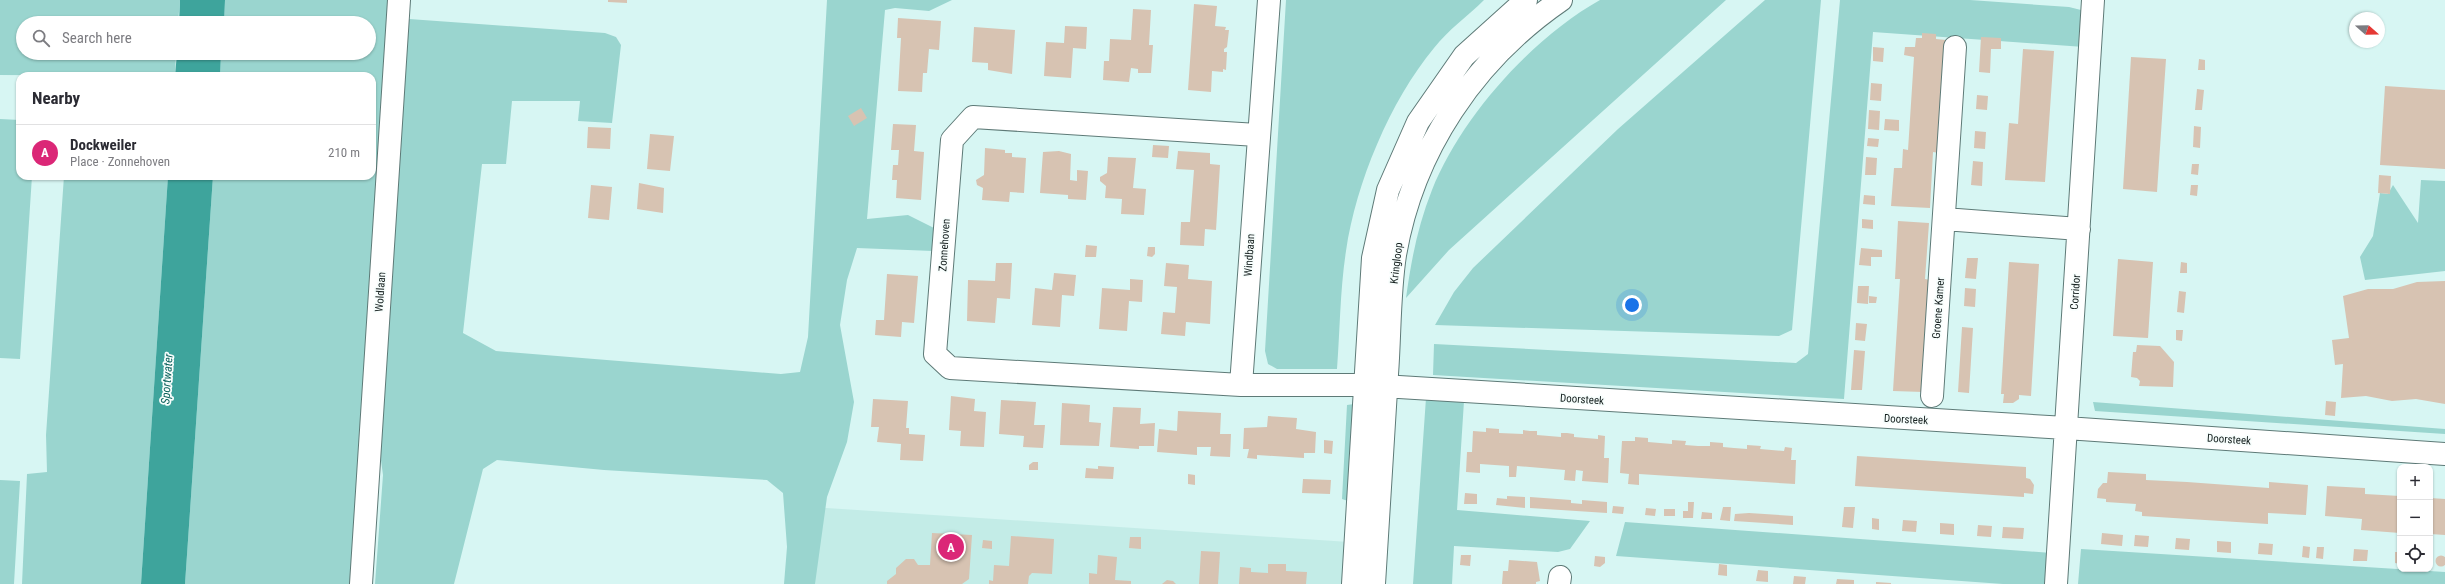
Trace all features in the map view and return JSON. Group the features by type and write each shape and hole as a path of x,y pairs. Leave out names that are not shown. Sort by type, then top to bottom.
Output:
{"street":[{"name":"Woldlaan","path":"361,584 399,0"},
{"name":"Windbaan","path":"1241,386 1258,135 1269,0"},
{"name":"Kringloop","path":"1374,584 1376,386 1373,258 1388,190 1418,122 1464,56 1526,0"},
{"name":"Kringloop","path":"1353,584 1376,386 1395,256 1408,199 1438,132 1477,74 1534,19 1561,0"},
{"name":"Corridor","path":"2056,584 2093,0"},
{"name":"Groene Kamer","path":"1932,396 1955,47"},
{"name":"Zonnehoven","path":"1241,386 950,368 935,354 952,140 973,117 1258,135"},
{"path":"1944,219 2079,229"},
{"path":"1241,386 1376,386"},
{"name":"Doorsteek","path":"1376,386 2066,428 2445,454"}],"shaded area":[{"path":"0,0 180,0 179,16 16,16 16,60 176,60 175,72 16,72 16,75 0,75"},
{"path":"225,0 393,0 354,584 185,584 213,180 376,180 376,72 220,72 221,60 376,60 376,16 224,16"},
{"path":"827,0 952,0 929,11 895,8 885,10 867,219 908,215 938,230 933,251 857,248 847,280 840,325 854,402 847,442 827,497 815,584 784,584 787,547 783,493 767,480 604,470 497,460 483,469 454,584 375,584 383,475 379,446 405,51 409,19 605,33 616,37 621,45 612,123 578,121 580,101 512,101 506,164 482,164 463,333 496,351 781,374 800,372 808,337"},
{"path":"1286,0 1484,0 1445,35 1418,69 1389,118 1377,144 1358,198 1346,251 1341,295 1337,369 1277,369 1268,364 1265,351"},
{"path":"1600,0 1726,0 1449,250 1406,298 1410,270 1427,203 1445,162 1461,135 1501,82 1525,58 1549,35 1574,16"},
{"path":"1765,0 1821,0 1792,330 1779,336 1435,325 1454,292 1473,268 1618,129"},
{"path":"1840,0 1970,0 2069,7 2081,10 2084,47 1873,32 1844,399 1433,375 1434,344 1796,363 1808,354"},
{"path":"0,119 16,120 16,180 32,180 20,359 0,358"},
{"path":"64,180 168,180 141,584 22,584 27,474 47,472 46,435"},
{"path":"2421,180 2445,181 2445,271 2365,280 2360,257 2373,236 2380,193 2388,194 2393,185 2418,223"},
{"path":"1426,398 1464,401 1457,510 1590,521 1570,549 1558,552 1454,546 1452,584 1413,584"},
{"path":"2093,402 2445,429 2445,434 2095,411"},
{"path":"1354,404 1351,502 1342,499 1347,405"},
{"path":"0,480 20,481 14,584 0,584"},
{"path":"811,507 1349,542 1346,584 804,584"},
{"path":"1625,522 2052,553 2049,584 2003,584 1616,556"},
{"path":"2081,549 2397,569 2397,572 2445,572 2445,584 2078,584"}],"water":[{"path":"180,0 225,0 224,16 179,16"},
{"path":"176,60 221,60 220,72 175,72"},
{"name":"Sportwater","path":"168,180 213,180 185,584 141,584"}],"building":[{"path":"608,0 627,0 627,3 608,2"},
{"path":"1194,4 1217,6 1215,26 1226,27 1225,30 1229,30 1227,47 1224,49 1224,52 1227,52 1226,70 1223,69 1223,72 1212,71 1211,92 1188,90"},
{"path":"1133,9 1151,10 1149,45 1153,45 1151,73 1138,73 1138,69 1131,68 1129,82 1103,80 1104,61 1109,61 1110,39 1131,40"},
{"path":"898,18 941,21 939,50 929,49 927,73 923,73 922,92 898,91 901,38 897,38"},
{"path":"1065,26 1087,27 1086,49 1073,48 1071,78 1044,76 1046,42 1064,43"},
{"path":"974,27 1015,30 1012,74 988,70 988,63 972,62"},
{"path":"1922,33 1936,34 1936,39 1946,40 1939,153 1933,152 1930,208 1891,206 1894,168 1902,168 1903,149 1908,150 1914,57 1904,55 1905,47 1915,47 1916,38 1922,38"},
{"path":"1981,37 2001,38 2001,49 1991,49 1990,73 1979,72"},
{"path":"1873,47 1884,48 1883,62 1873,61"},
{"path":"2023,49 2054,51 2045,182 2005,180 2009,123 2018,124"},
{"path":"2131,57 2166,59 2157,192 2123,189"},
{"path":"2199,59 2205,60 2205,70 2198,70"},
{"path":"1871,83 1882,84 1881,101 1870,100"},
{"path":"2385,86 2445,90 2445,169 2380,165"},
{"path":"2197,89 2204,90 2202,110 2195,110"},
{"path":"1977,95 1988,96 1987,110 1976,109"},
{"path":"861,108 867,118 854,126 848,116"},
{"path":"1869,110 1880,111 1879,130 1868,129"},
{"path":"1885,119 1899,120 1899,131 1884,130"},
{"path":"893,124 916,125 914,151 924,152 921,200 896,198 897,180 892,180 893,165 898,165 899,150 891,150"},
{"path":"2194,126 2201,127 2200,148 2193,147"},
{"path":"588,127 611,128 610,149 587,148"},
{"path":"1975,131 1986,132 1985,149 1974,148"},
{"path":"650,134 674,136 670,171 647,169"},
{"path":"1868,138 1879,139 1878,147 1867,146"},
{"path":"1153,145 1169,146 1168,158 1152,157"},
{"path":"985,148 1005,150 1005,153 1012,153 1012,157 1026,158 1024,193 1010,192 1009,202 982,200 983,188 977,185 976,180 984,175"},
{"path":"1059,151 1071,154 1070,180 1077,181 1077,170 1088,171 1086,200 1068,199 1068,195 1040,193 1043,152"},
{"path":"1178,151 1210,153 1210,164 1220,165 1216,230 1205,229 1204,246 1180,245 1181,222 1190,222 1194,170 1176,169"},
{"path":"1108,157 1136,158 1133,188 1146,189 1144,215 1121,214 1122,199 1105,198 1106,186 1100,181 1100,177 1107,173"},
{"path":"1866,157 1877,158 1876,175 1865,175"},
{"path":"1973,161 1983,162 1982,186 1971,185"},
{"path":"2192,164 2199,164 2198,175 2191,174"},
{"path":"2379,175 2391,176 2390,194 2378,193"},
{"path":"639,183 664,188 663,213 637,209"},
{"path":"591,185 612,187 609,220 588,218"},
{"path":"2191,185 2198,185 2197,196 2190,195"},
{"path":"1864,195 1875,196 1875,205 1863,204"},
{"path":"1862,219 1873,220 1873,229 1862,228"},
{"path":"1898,221 1929,223 1925,279 1930,280 1923,392 1893,391 1900,279 1895,279"},
{"path":"1086,245 1097,246 1096,257 1085,257"},
{"path":"1148,247 1155,247 1155,254 1152,257 1147,256"},
{"path":"1861,248 1882,250 1882,257 1871,257 1871,266 1859,265"},
{"path":"1967,258 1978,258 1976,279 1965,278"},
{"path":"2118,259 2153,262 2148,338 2113,336"},
{"path":"2009,262 2039,264 2031,396 2019,395 2019,399 2013,403 2003,403 2004,394 2001,394"},
{"path":"2181,262 2187,263 2187,273 2180,273"},
{"path":"996,263 1012,263 1010,299 997,298 995,323 967,321 968,280 995,281"},
{"path":"1166,263 1189,265 1188,279 1212,281 1210,324 1186,322 1185,336 1161,334 1163,312 1175,313 1177,287 1164,286"},
{"path":"1054,273 1076,275 1074,296 1062,295 1060,327 1032,325 1035,288 1052,290"},
{"path":"887,274 918,276 914,323 902,322 901,337 875,335 876,320 884,320"},
{"path":"1130,279 1143,280 1142,302 1129,301 1127,331 1099,329 1102,288 1130,290"},
{"path":"2445,281 2445,404 2416,399 2392,401 2366,396 2341,398 2343,364 2335,365 2332,340 2349,338 2343,296 2368,289 2393,289 2417,282"},
{"path":"1858,286 1869,286 1868,304 1857,303"},
{"path":"1965,288 1976,289 1975,307 1964,306"},
{"path":"2179,291 2186,292 2184,313 2177,312"},
{"path":"1869,296 1877,297 1876,303 1869,303"},
{"path":"1856,323 1867,324 1865,341 1855,340"},
{"path":"1962,327 1973,328 1969,393 1958,392"},
{"path":"2176,330 2183,330 2182,341 2176,340"},
{"path":"2137,345 2160,346 2174,362 2173,387 2139,386 2140,381 2137,378 2131,377 2133,352 2136,352"},
{"path":"1854,350 1865,351 1862,390 1851,390"},
{"path":"951,396 975,399 974,411 986,412 984,447 960,446 961,431 949,430"},
{"path":"873,399 908,401 906,428 909,428 909,434 925,435 923,461 900,460 901,444 877,442 879,427 871,427"},
{"path":"1001,400 1036,402 1034,425 1045,425 1043,448 1023,447 1024,436 999,434"},
{"path":"2326,401 2336,402 2335,416 2325,415"},
{"path":"1062,403 1090,405 1089,422 1101,423 1099,446 1060,445"},
{"path":"1113,407 1141,408 1140,424 1155,423 1154,446 1139,446 1139,449 1110,447"},
{"path":"1178,411 1221,413 1220,434 1231,434 1230,457 1210,456 1211,447 1197,447 1197,455 1157,452 1159,429 1177,431"},
{"path":"1268,416 1297,418 1296,429 1316,432 1315,453 1304,453 1304,458 1257,455 1257,459 1247,458 1249,449 1243,449 1244,428 1267,427"},
{"path":"1486,428 1499,429 1499,433 1523,434 1523,430 1537,431 1537,435 1561,437 1561,433 1574,434 1574,437 1598,439 1598,435 1605,436 1604,458 1609,458 1608,483 1582,481 1583,471 1576,470 1575,481 1564,480 1565,470 1517,466 1516,477 1509,477 1509,466 1480,464 1480,473 1466,472 1467,452 1472,452 1473,431 1486,432"},
{"path":"1635,437 1648,438 1648,442 1672,444 1672,440 1686,441 1685,445 1698,446 1710,446 1710,442 1723,443 1723,447 1747,449 1747,445 1761,446 1760,449 1784,451 1785,447 1792,448 1791,460 1796,460 1795,484 1639,474 1639,485 1628,484 1629,474 1620,473 1622,441 1635,441"},
{"path":"1324,440 1333,441 1332,454 1324,453"},
{"path":"1857,456 2026,467 2026,478 2030,479 2034,485 2033,494 2024,493 2024,497 1855,486"},
{"path":"1033,462 1038,462 1038,470 1029,470 1029,465"},
{"path":"1098,466 1114,467 1113,479 1085,478 1086,468 1098,469"},
{"path":"2108,472 2146,474 2146,480 2269,488 2269,482 2308,485 2306,515 2268,513 2268,524 2142,516 2142,512 2135,511 2136,504 2106,502 2106,499 2097,498 2098,489 2103,483 2107,483"},
{"path":"1188,474 1195,475 1195,485 1188,484"},
{"path":"1303,479 1331,480 1330,494 1302,493"},
{"path":"2327,486 2365,488 2365,494 2397,496 2397,533 2361,530 2362,519 2325,516"},
{"path":"1465,493 1477,494 1477,504 1464,504"},
{"path":"1507,496 1525,497 1525,508 1496,505 1497,498 1507,499"},
{"path":"1530,497 1571,500 1571,503 1582,504 1582,500 1607,502 1607,513 1530,508"},
{"path":"2433,498 2445,499 2445,535 2433,534"},
{"path":"1688,502 1694,502 1693,518 1683,518 1683,511 1688,511"},
{"path":"1613,506 1624,507 1623,514 1612,513"},
{"path":"1723,507 1731,507 1730,521 1720,520"},
{"path":"1844,507 1855,507 1853,528 1842,527"},
{"path":"1646,508 1656,509 1655,516 1645,515"},
{"path":"1664,509 1675,509 1675,516 1664,516"},
{"path":"1702,512 1712,513 1712,519 1701,519"},
{"path":"1749,513 1793,516 1793,525 1734,521 1735,514"},
{"path":"1872,518 1879,519 1879,530 1872,529"},
{"path":"1903,520 1917,521 1916,532 1902,531"},
{"path":"1940,523 1954,524 1954,535 1940,534"},
{"path":"1978,525 1992,526 1991,537 1977,536"},
{"path":"2003,527 2024,528 2023,539 2002,538"},
{"path":"932,533 972,535 969,579 962,584 887,584 887,581 896,574 896,568 906,559 914,559 918,565 930,565"},
{"path":"2102,533 2123,535 2122,546 2101,544"},
{"path":"2135,535 2149,536 2148,547 2134,546"},
{"path":"1011,536 1054,539 1052,574 1032,573 1029,576 1028,584 989,584 989,580 993,581 994,565 1009,566"},
{"path":"1130,537 1141,537 1141,549 1129,548"},
{"path":"2176,538 2190,539 2189,550 2175,549"},
{"path":"983,540 992,541 992,549 982,548"},
{"path":"2217,541 2231,542 2231,553 2217,552"},
{"path":"2259,543 2273,544 2272,555 2258,554"},
{"path":"2303,546 2310,547 2309,558 2302,557"},
{"path":"2317,547 2324,547 2323,559 2316,558"},
{"path":"2354,549 2368,550 2367,561 2353,561"},
{"path":"1201,551 1220,552 1218,584 1199,584"},
{"path":"2395,552 2397,552 2397,563 2395,563"},
{"path":"1098,555 1117,557 1115,580 1131,581 1131,584 1089,584 1089,573 1097,574"},
{"path":"1461,555 1471,555 1470,566 1460,565"},
{"path":"1595,556 1605,557 1605,563 1600,567 1594,566"},
{"path":"2439,556 2443,556 2445,557 2445,565 2439,566 2436,563 2436,559"},
{"path":"1509,560 1537,562 1540,581 1536,582 1536,584 1502,584 1503,571 1508,571"},
{"path":"1268,564 1286,564 1286,571 1307,572 1306,584 1239,584 1240,567 1251,568 1251,572 1268,573"},
{"path":"1719,564 1727,565 1727,576 1718,575"},
{"path":"1758,570 1768,571 1768,582 1756,581"},
{"path":"1794,576 1806,577 1805,584 1793,584"},
{"path":"1837,579 1854,580 1854,584 1836,584"},
{"path":"1167,580 1173,581 1176,584 1162,584"},
{"path":"1876,582 1891,583 1891,584 1876,584"}],"place":[{"name":"Dockweiler","path":"951,547"}]}
